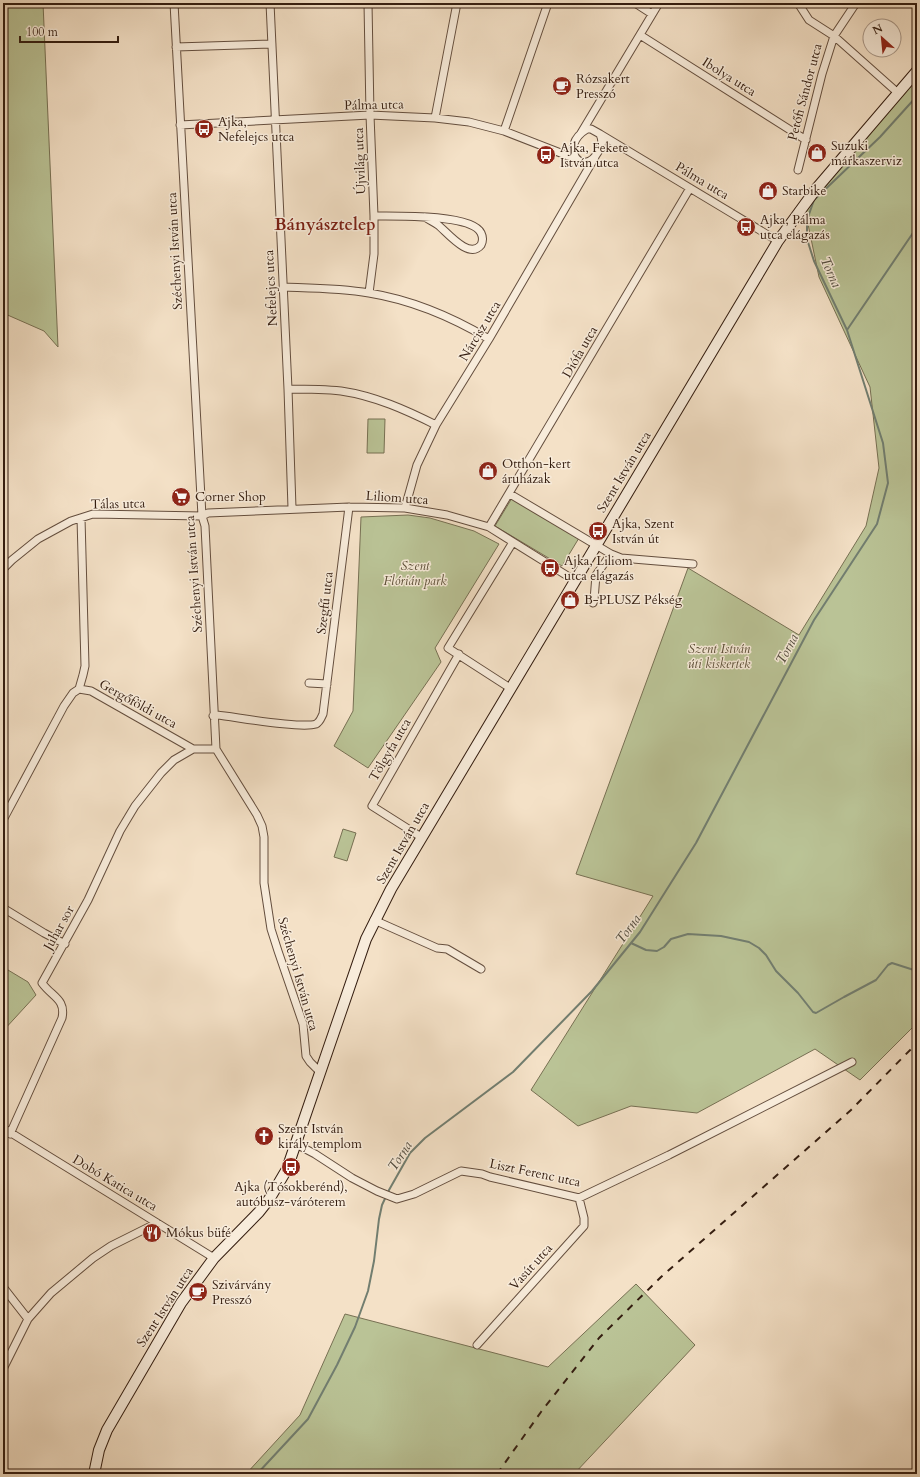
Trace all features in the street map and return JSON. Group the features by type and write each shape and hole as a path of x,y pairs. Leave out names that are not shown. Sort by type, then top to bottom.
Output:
{"main road":[{"path":"778,241 816,189 917,71"},
{"name":"Szent István utca","path":"94,1474 99,1450 107,1430 181,1303 214,1258 259,1212 270,1198 287,1169 366,939 374,920 421,837 778,241"}],"street":[{"name":"Széchenyi István utca","path":"174,3 202,516 205,526 213,716 216,749 257,815 262,826 264,837 264,883 272,929 303,1024 306,1056 320,1072"},
{"name":"Nefelejcs utca","path":"270,3 292,508"},
{"name":"Újvilág utca","path":"368,3 374,216 374,254 369,293"},
{"path":"436,118 457,3"},
{"path":"504,131 548,3"},
{"path":"635,3 652,14"},
{"path":"576,159 572,151 575,142 659,3"},
{"path":"798,3 809,20 834,36 898,93"},
{"name":"Petőfi Sándor utca","path":"798,170 822,74 834,36 856,3"},
{"name":"Ibolya utca","path":"640,35 806,140"},
{"path":"176,47 272,44"},
{"name":"Pálma utca","path":"180,125 370,115 436,118 469,122 504,131 586,162"},
{"path":"581,133 586,129 591,129 591,116"},
{"name":"Pálma utca","path":"591,129 778,241"},
{"path":"587,171 586,162 595,157 602,145 600,134"},
{"path":"602,145 614,142"},
{"path":"563,154 572,151"},
{"name":"Nárcisz utca","path":"405,508 417,465 436,425 489,339 595,157"},
{"name":"Diófa utca","path":"489,527 510,494 690,188"},
{"path":"374,216 425,217 451,219 478,228 482,234 483,240 476,249 469,249 461,246 436,224 425,217"},
{"path":"283,287 369,293 401,300 434,311 461,323 489,339"},
{"path":"288,389 342,391 390,404 436,425"},
{"path":"510,494 595,545 621,558 692,564"},
{"name":"Liliom utca","path":"202,516 208,513 349,506 405,508 447,515 489,527 574,580"},
{"name":"Szegfű utca","path":"213,716 217,715 296,725 317,723 321,720 327,684 349,506"},
{"name":"Tálas utca","path":"3,569 38,539 71,521 93,514 202,516"},
{"path":"79,689 84,666 80,518"},
{"path":"510,688 448,648 513,542"},
{"path":"593,603 596,575 611,554"},
{"name":"Tölgyfa utca","path":"421,837 372,806 459,654"},
{"path":"309,683 327,684"},
{"name":"Gergőföldi utca","path":"3,820 64,706 73,693 79,689 91,691 193,749 216,749"},
{"name":"Juhar sor","path":"10,1134 64,1011 62,1004 42,984 88,900 120,831 135,806 161,773 174,760 193,749"},
{"path":"3,908 65,944"},
{"path":"374,920 437,948 447,949 480,969"},
{"name":"Liszt Ferenc utca","path":"296,1144 315,1154 352,1178 377,1191 397,1199 414,1194 461,1171 482,1174 579,1198 669,1155 852,1062"},
{"name":"Dobó Katica utca","path":"3,1128 10,1134 214,1258"},
{"name":"Vasút utca","path":"477,1345 584,1226 584,1218 579,1198"},
{"path":"3,1369 28,1319 51,1293 93,1258 111,1246 157,1223"},
{"path":"3,1287 28,1319"}],"green space":[{"path":"3,3 43,3 58,347 44,331 3,313"},
{"name":"Szent István úti kiskertek","path":"917,72 917,1023 860,1080 815,1049 697,1113 631,1106 578,1126 531,1090 653,896 576,874 688,568 799,635 866,526 879,468 870,387 819,277 804,205"},
{"path":"368,419 385,419 384,453 367,453"},
{"path":"512,498 579,538 562,566 495,526"},
{"name":"Szent Flórián park","path":"408,515 430,518 474,531 499,544 435,648 441,662 368,768 334,746 353,711 361,517"},
{"path":"343,829 356,833 347,861 334,857"},
{"path":"3,967 28,982 36,995 3,1031"},
{"path":"636,1284 695,1345 574,1474 246,1474 300,1415 345,1314 548,1367"}],"waterway":[{"name":"Torna","path":"257,1474 308,1419 337,1365 355,1327 368,1291 382,1205 410,1153 425,1138 513,1072 592,991 640,932 696,843 814,620 877,524 888,483 883,443 847,330 814,261 807,239 807,220 814,200 880,137 917,96"},
{"name":"Torna","path":"847,330 917,227"},
{"path":"631,943 646,950 657,951 664,947 671,939 688,934 721,936 749,942 759,948 766,955 776,971 798,993 813,1012 816,1013 876,980 888,965 892,963 917,971"}],"railway":[{"path":"497,1474 541,1412 599,1338 661,1277 851,1110 917,1043"}],"place":[{"name":"Rózsakert Presszó","path":"562,86"},
{"name":"Ajka, Nefelejcs utca","path":"204,129"},
{"name":"Suzuki márkaszerviz","path":"817,153"},
{"name":"Ajka, Fekete István utca","path":"546,155"},
{"name":"Starbike","path":"768,191"},
{"name":"Ajka, Pálma utca elágazás","path":"746,227"},
{"name":"Otthon-kert áruházak","path":"488,471"},
{"name":"Corner Shop","path":"181,497"},
{"name":"Ajka, Szent István út","path":"598,531"},
{"name":"Ajka, Liliom utca elágazás","path":"550,568"},
{"name":"B-PLUSZ Pékség","path":"570,600"},
{"name":"Szent István király templom","path":"264,1136"},
{"name":"Ajka (Tósokberénd), autóbusz-váróterem","path":"291,1167"},
{"name":"Mókus büfé","path":"152,1233"},
{"name":"Szivárvány Presszó","path":"198,1292"}],"district":[{"name":"Bányásztelep","path":"325,224"}]}
